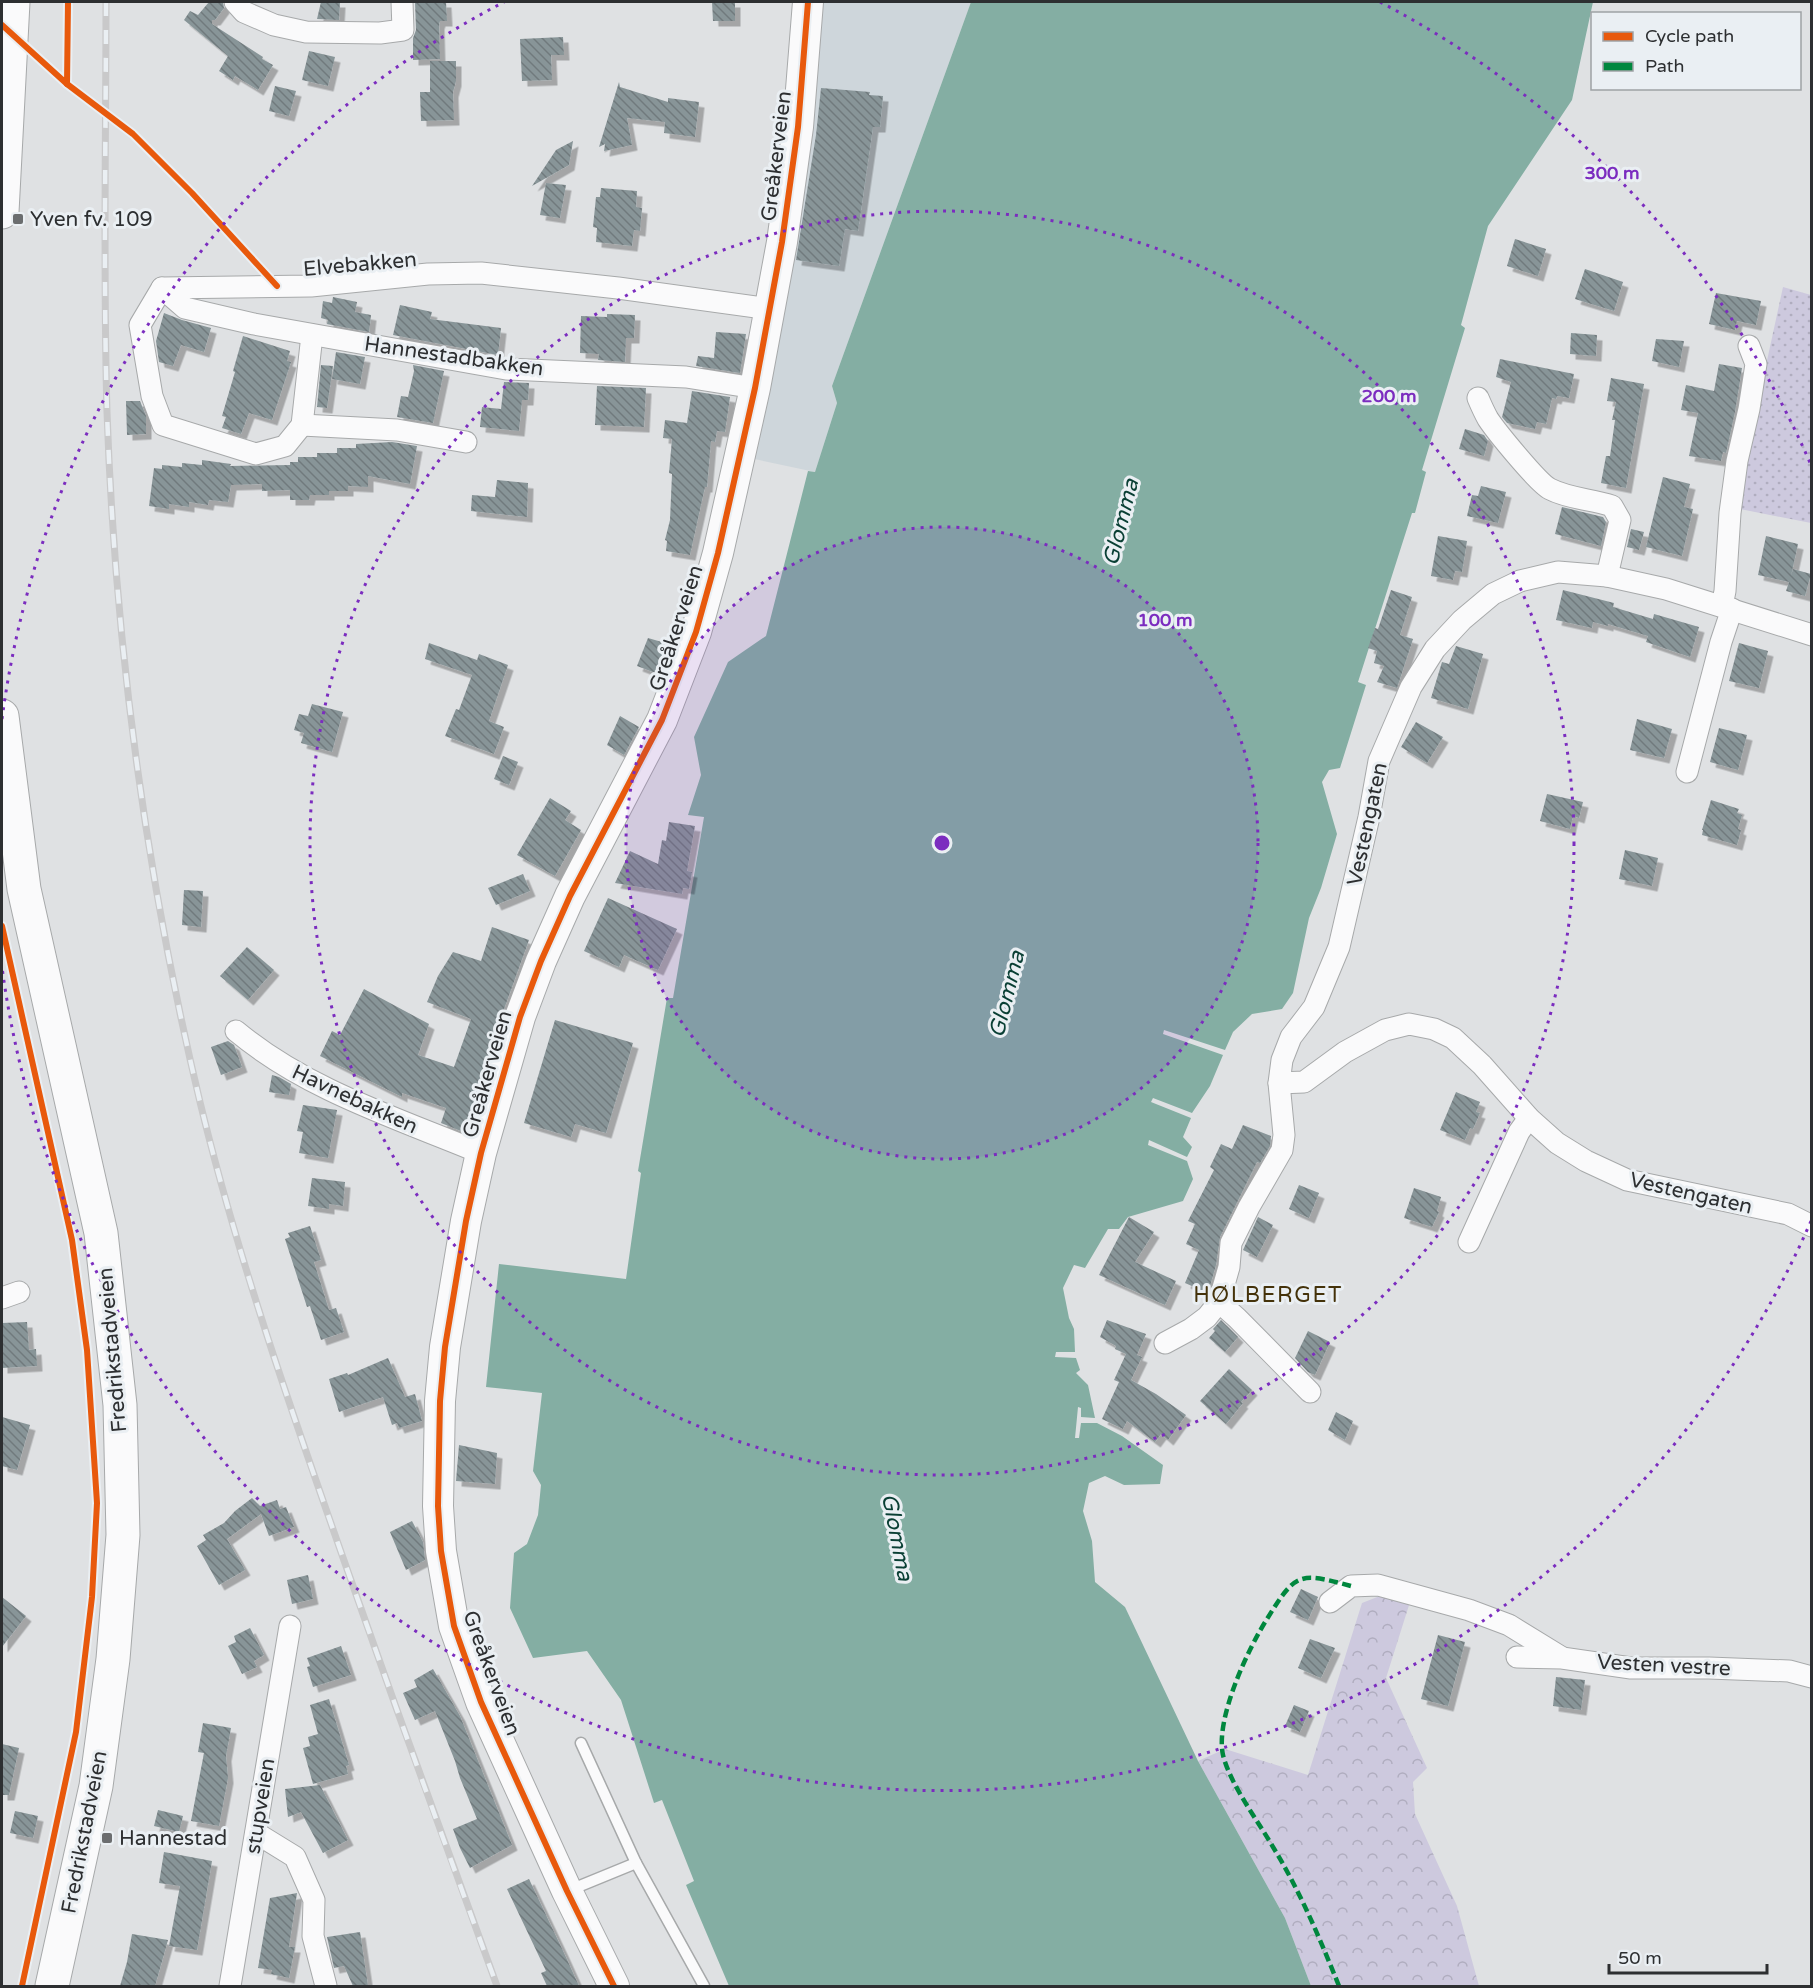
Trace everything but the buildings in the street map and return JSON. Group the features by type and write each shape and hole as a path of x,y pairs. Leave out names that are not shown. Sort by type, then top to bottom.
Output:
{"main road":[{"path":"2,212 13,2"},
{"name":"Greåkerveien","path":"614,1986 567,1892 481,1702 454,1626 441,1551 438,1506 439,1440 446,1347 464,1232 481,1154 520,1017 541,961 570,896 662,720 696,632 718,554 755,388 782,243 798,127 808,2"},
{"name":"Fredrikstadveien","path":"2,716 24,889 101,1233 120,1405 123,1535 113,1659 96,1786 52,1986"}],"street":[{"path":"235,2 244,12 274,25 306,32 380,33 403,30 402,2"},
{"name":"Elvebakken","path":"162,288 311,286 428,274 482,273 618,288 770,309"},
{"path":"162,288 140,325 152,396 163,425 256,454 285,446 302,425 312,335"},
{"name":"Hannestadbakken","path":"162,288 185,308 254,324 506,369 686,377 755,388"},
{"path":"1687,772 1721,642 1727,608 1725,591 1730,513 1737,461 1756,364 1749,346"},
{"path":"1478,398 1488,419 1547,487 1565,495 1612,506 1620,520 1606,576"},
{"path":"302,425 398,430 466,441"},
{"name":"Vestengaten","path":"1165,1343 1208,1317 1219,1302 1229,1267 1231,1243 1282,1150 1284,1135 1279,1083 1282,1060 1291,1037 1314,1007 1339,947 1369,817 1379,761 1411,687 1435,649 1462,620 1493,594 1520,581 1558,572 1606,576 1666,589 1812,635"},
{"name":"Vestengaten","path":"1279,1083 1304,1082 1345,1052 1385,1030 1408,1024 1434,1029 1453,1038 1482,1065 1529,1118 1557,1143 1586,1161 1627,1180 1788,1214 1812,1226"},
{"name":"Havnebakken","path":"236,1031 268,1056 298,1074 378,1113 481,1154"},
{"path":"1469,1242 1519,1132 1529,1118"},
{"path":"1219,1302 1310,1392"},
{"path":"1330,1602 1351,1586 1378,1585 1469,1610 1509,1625 1562,1658"},
{"name":"stupveien","path":"230,1986 290,1626"},
{"name":"Vesten vestre","path":"1517,1657 1562,1658 1631,1668 1789,1671 1812,1677"},
{"path":"256,1833 295,1857 314,1900 313,1936 326,1986"}],"lane":[{"path":"581,1743 636,1863 704,1986"},
{"path":"567,1892 636,1863"}],"shaded area":[{"path":"808,2 971,2 832,386 837,403 815,472 740,456"}],"green space":[{"path":"1783,287 1811,295 1811,523 1735,508"},
{"path":"1385,1594 1410,1602 1386,1678 1427,1768 1413,1782 1415,1814 1457,1906 1479,1986 1311,1986 1285,1918 1198,1761 1225,1749 1308,1775 1362,1603"}],"water":[{"name":"Glomma","path":"971,2 1593,2 1572,100 1488,226 1461,325 1465,328 1422,470 1426,472 1415,513 1412,513 1358,682 1366,685 1340,768 1329,770 1322,782 1337,834 1321,888 1309,918 1293,993 1282,1009 1252,1014 1233,1032 1225,1050 1164,1030 1163,1034 1223,1055 1210,1086 1192,1113 1153,1098 1151,1102 1191,1118 1183,1137 1192,1147 1187,1157 1149,1140 1148,1145 1187,1161 1193,1179 1183,1201 1128,1217 1119,1229 1108,1229 1085,1268 1074,1265 1063,1288 1069,1318 1074,1329 1075,1352 1056,1352 1055,1357 1076,1358 1080,1370 1076,1373 1088,1385 1095,1418 1081,1417 1081,1408 1078,1407 1075,1438 1079,1438 1081,1423 1097,1423 1122,1436 1163,1465 1160,1484 1124,1485 1105,1476 1089,1483 1083,1511 1092,1541 1095,1582 1125,1607 1198,1761 1285,1918 1311,1986 729,1986 686,1885 694,1881 662,1800 654,1803 621,1700 587,1651 533,1658 510,1608 514,1553 527,1544 538,1515 541,1485 533,1471 542,1393 486,1387 499,1264 626,1279 641,1173 638,1171 667,998 673,998 704,817 688,815 701,775 694,737 728,662 766,636 808,471 815,472 837,403 832,386"}],"railway":[{"path":"106,2 105,309 111,499 117,586 136,759 164,931 200,1102 247,1273 302,1441 497,1986"}],"marked path":[{"path":"1339,1986 1301,1898 1232,1778 1223,1755 1222,1740 1228,1704 1243,1666 1259,1632 1285,1592 1293,1584 1309,1578 1351,1586"}],"cycle path":[{"path":"2,25 67,84 68,2"},
{"path":"614,1986 567,1891 481,1702 454,1626 441,1551 438,1506 440,1401 445,1347 466,1221 481,1153 520,1017 541,961 570,896 662,720 696,632 718,553 755,388 782,242 798,127 808,2"},
{"path":"67,84 133,134 192,193 277,286"},
{"path":"2,926 72,1240 87,1350 97,1503 92,1597 76,1732 22,1986"}],"place":[{"name":"Yven fv. 109","path":"18,219"},
{"name":"Hannestad","path":"107,1838"}],"district":[{"name":"HØLBERGET","path":"1268,1294"}]}
